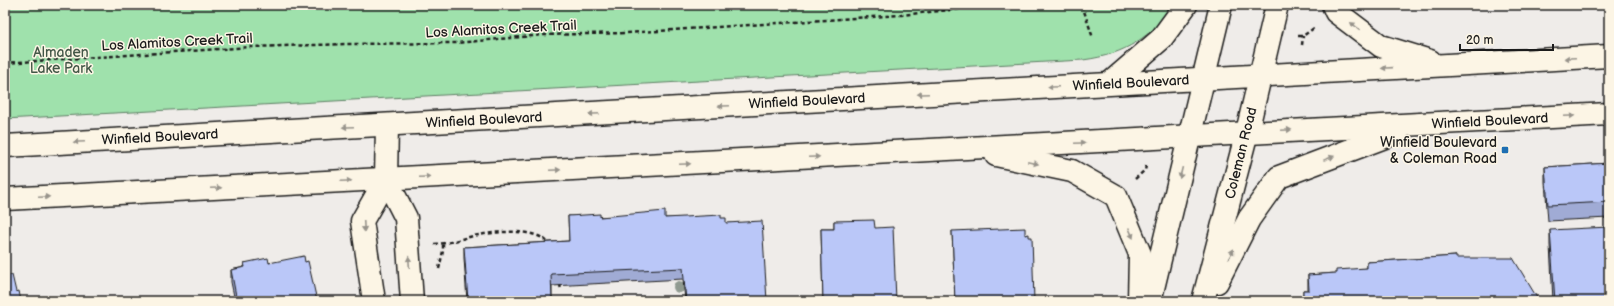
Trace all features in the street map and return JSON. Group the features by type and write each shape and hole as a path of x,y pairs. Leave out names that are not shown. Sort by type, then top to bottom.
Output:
{"street":[{"path":"1110,83 1160,39 1186,5"},
{"path":"1150,301 1191,136 1221,5"},
{"name":"Coleman Road","path":"1203,301 1247,132 1277,5"},
{"path":"1334,5 1336,12 1381,46 1440,65"},
{"name":"Winfield Boulevard","path":"5,146 1110,83 1260,77 1609,56"},
{"name":"Winfield Boulevard","path":"5,199 1609,114"},
{"path":"387,125 386,179 406,218 412,301"},
{"path":"1207,301 1249,219 1279,177 1416,125"},
{"path":"968,149 1072,171 1116,196 1140,254 1139,301"},
{"path":"374,301 362,221 386,179"}],"path":[{"name":"Los Alamitos Creek Trail","path":"5,63 251,47 456,43 543,35 627,34 901,15 998,5"},
{"path":"1082,5 1092,38"},
{"path":"1301,48 1304,36 1316,26"},
{"path":"1292,36 1304,36"},
{"path":"1133,180 1145,170 1147,163"},
{"path":"1145,170 1151,170"},
{"path":"428,244 443,244 475,236 491,234 526,233 536,234 548,242 552,248"},
{"path":"560,277 561,290"}],"green space":[{"name":"Almaden Lake Park","path":"5,5 1177,5 1156,26 1136,42 1113,53 1083,60 5,119"}],"building":[{"path":"1609,163 1609,202 1548,205 1545,167"},
{"path":"665,211 665,218 721,215 721,218 726,218 726,223 762,221 767,301 686,301 683,268 551,274 552,301 468,301 464,247 569,241 568,216 600,214 600,217"},
{"path":"874,220 875,228 893,227 896,301 823,301 821,229 834,229 834,221"},
{"path":"1609,227 1609,301 1555,301 1550,230"},
{"path":"1025,228 1025,235 1029,234 1029,237 1032,237 1034,301 955,301 952,231"},
{"path":"304,256 305,262 308,261 317,301 237,301 231,270 245,267 244,263 268,258 269,263"},
{"path":"1456,256 1456,258 1513,258 1539,301 1296,301 1296,299 1303,298 1303,290 1309,290 1308,275 1336,273 1336,270 1367,268 1367,262"},
{"path":"12,275 16,292 19,291 21,301 5,301 5,276"}],"place":[{"name":"Winfield Boulevard & Coleman Road","path":"1505,150"}]}
